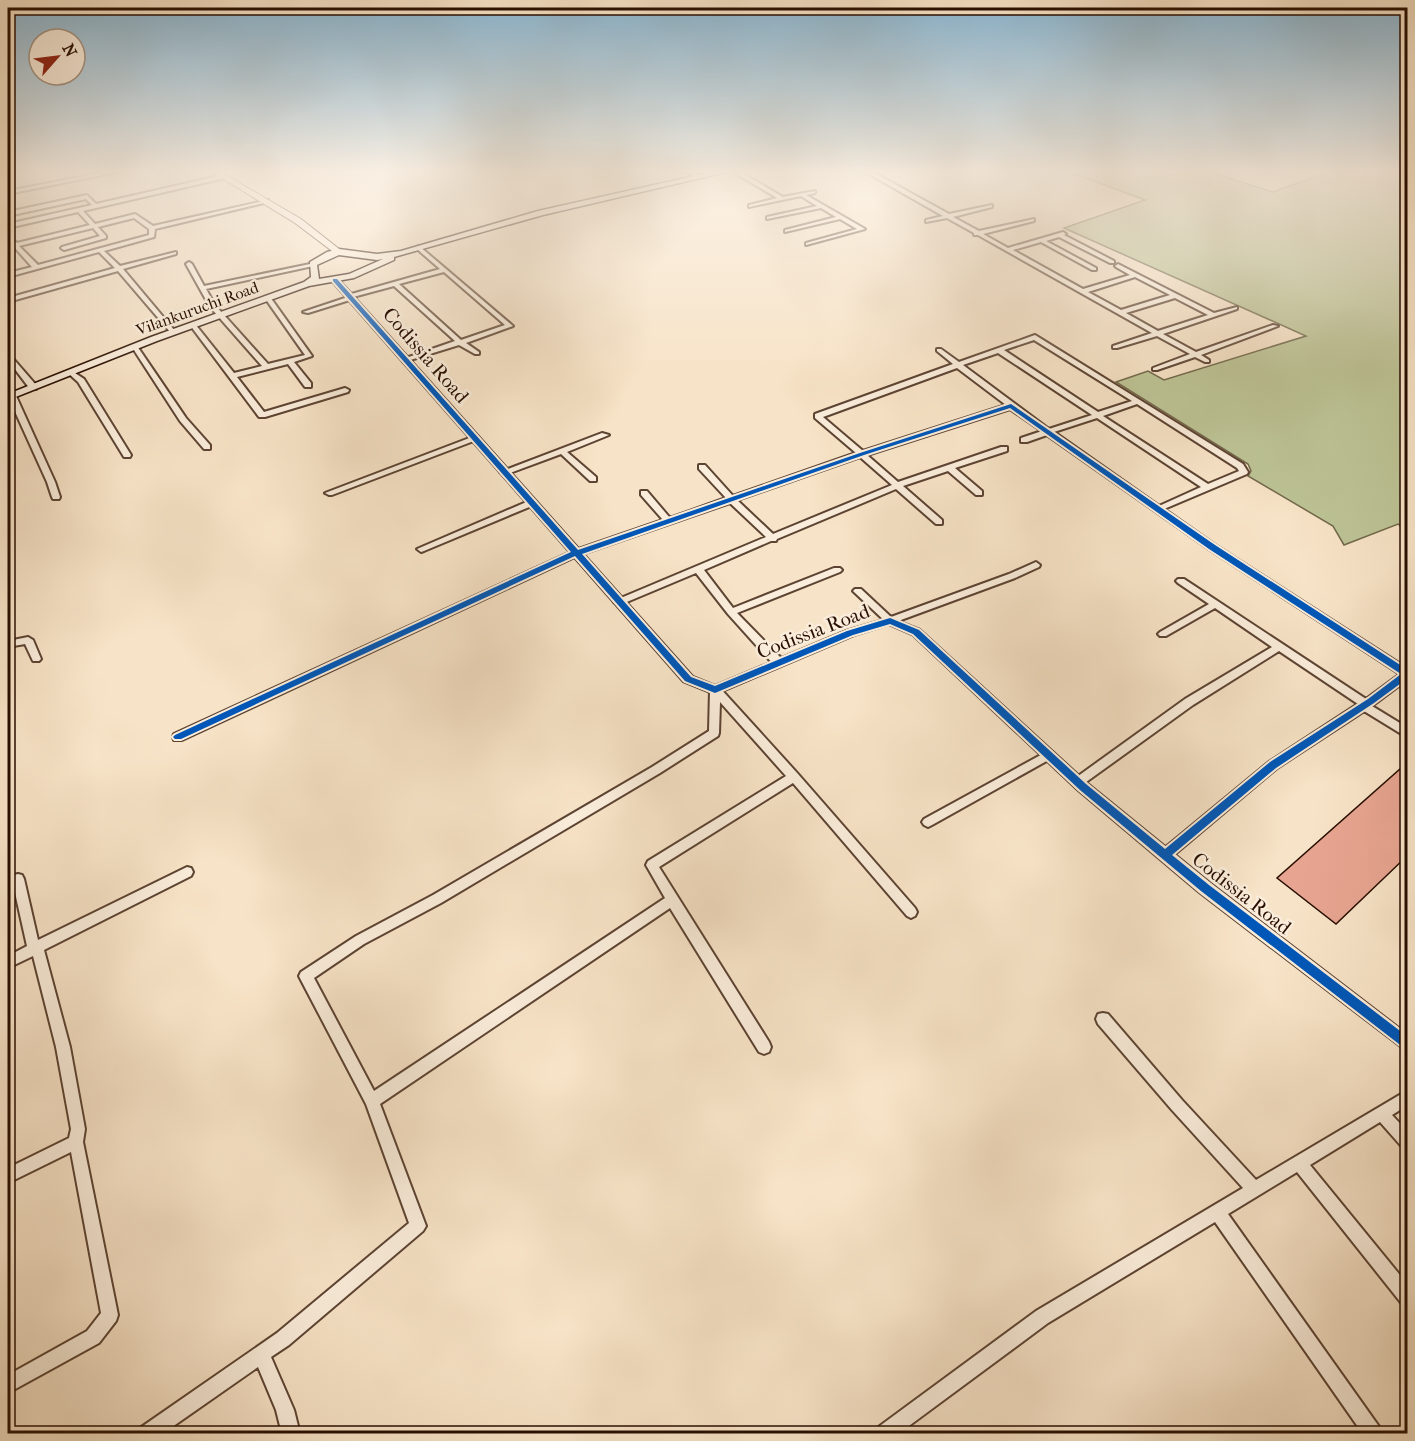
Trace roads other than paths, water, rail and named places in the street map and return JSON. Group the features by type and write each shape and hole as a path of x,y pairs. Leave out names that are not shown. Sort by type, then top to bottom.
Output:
{"main road":[{"path":"307,284 315,278 313,264 330,254 339,252 377,257 402,253 456,237"},
{"name":"Vilankuruchi Road","path":"10,396 173,332 307,284 335,280 372,268 402,253"}],"street":[{"path":"8,237 37,268"},
{"path":"15,245 47,237"},
{"path":"64,248 103,237"},
{"path":"8,275 148,237"},
{"path":"318,237 339,252"},
{"path":"808,244 836,237"},
{"path":"982,237 1207,360"},
{"path":"1006,250 1052,237"},
{"path":"1065,237 1214,315"},
{"path":"1041,240 1094,269"},
{"path":"405,360 510,326 419,248"},
{"path":"101,251 119,268 173,332"},
{"path":"8,300 174,253"},
{"path":"189,264 220,316 267,367"},
{"path":"203,288 313,264"},
{"path":"306,312 445,270"},
{"path":"1081,292 1135,274"},
{"name":"Codissia Road","path":"335,280 688,679 715,690 850,633 890,621 916,632 1078,782 1165,855 1407,1045"},
{"path":"395,284 460,342 477,353"},
{"path":"1120,313 1177,295"},
{"path":"232,376 310,354 268,298"},
{"path":"1115,347 1235,308"},
{"path":"193,325 262,416 345,390"},
{"path":"1155,369 1275,327"},
{"path":"939,522 818,416 1035,337 1240,466 1244,472 1158,509"},
{"path":"135,347 183,419 207,447"},
{"path":"939,350 1048,433 1407,674 1273,765 1165,855"},
{"path":"999,350 1208,488"},
{"path":"8,356 33,387"},
{"path":"289,361 308,385"},
{"path":"70,372 81,381 127,455"},
{"path":"10,396 56,497"},
{"path":"1024,441 1136,402"},
{"path":"178,737 576,554 862,454 1011,406"},
{"path":"504,472 605,435"},
{"path":"329,493 475,439"},
{"path":"619,602 898,485 1004,449"},
{"path":"562,451 592,479"},
{"path":"702,467 731,499 773,539"},
{"path":"948,467 979,493"},
{"path":"644,493 669,521"},
{"path":"422,549 531,503"},
{"path":"858,591 890,621 1036,565"},
{"path":"698,569 731,612 778,662"},
{"path":"731,612 837,570"},
{"path":"1181,581 1407,734"},
{"path":"1162,634 1216,604"},
{"path":"8,644 28,640 36,659"},
{"path":"1078,782 1189,702 1279,646"},
{"path":"715,690 794,777 910,912"},
{"path":"146,1434 283,1339 418,1226 372,1101 306,976 360,940 447,893 656,770 714,733 715,690"},
{"path":"928,822 1048,755"},
{"path":"764,1047 651,865 794,777"},
{"path":"8,962 187,872"},
{"path":"8,1384 93,1337 110,1315 76,1142 78,1129 63,1047 37,947 33,946 18,879"},
{"path":"372,1101 672,900"},
{"path":"1103,1019 1255,1190"},
{"path":"883,1434 1042,1317 1407,1097"},
{"path":"1381,1113 1407,1143"},
{"path":"8,1176 76,1142"},
{"path":"1299,1162 1407,1298"},
{"path":"1216,1212 1374,1434"},
{"path":"261,1354 285,1410 291,1434"}]}
